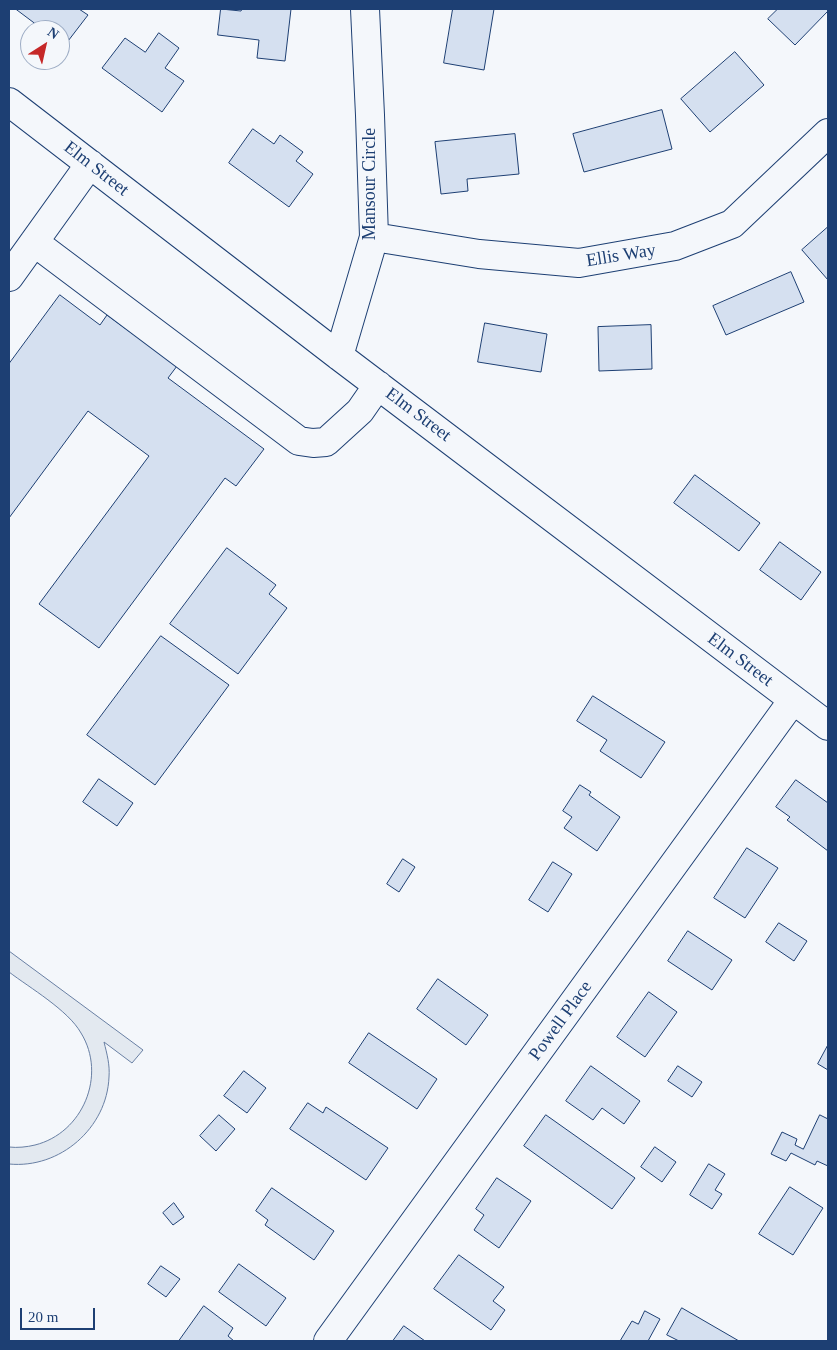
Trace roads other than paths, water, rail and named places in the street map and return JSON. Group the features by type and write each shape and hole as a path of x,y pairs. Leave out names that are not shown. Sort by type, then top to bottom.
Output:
{"street":[{"name":"Mansour Circle","path":"339,356 374,237 365,9"},
{"name":"Elm Street","path":"12,111 90,164 378,386 828,726"},
{"name":"Ellis Way","path":"374,237 479,254 579,263 675,246 732,224 828,133"},
{"path":"9,277 90,164"},
{"path":"34,242 299,441 326,442 360,411 378,386"},
{"name":"Powell Place","path":"328,1341 793,700"}]}
